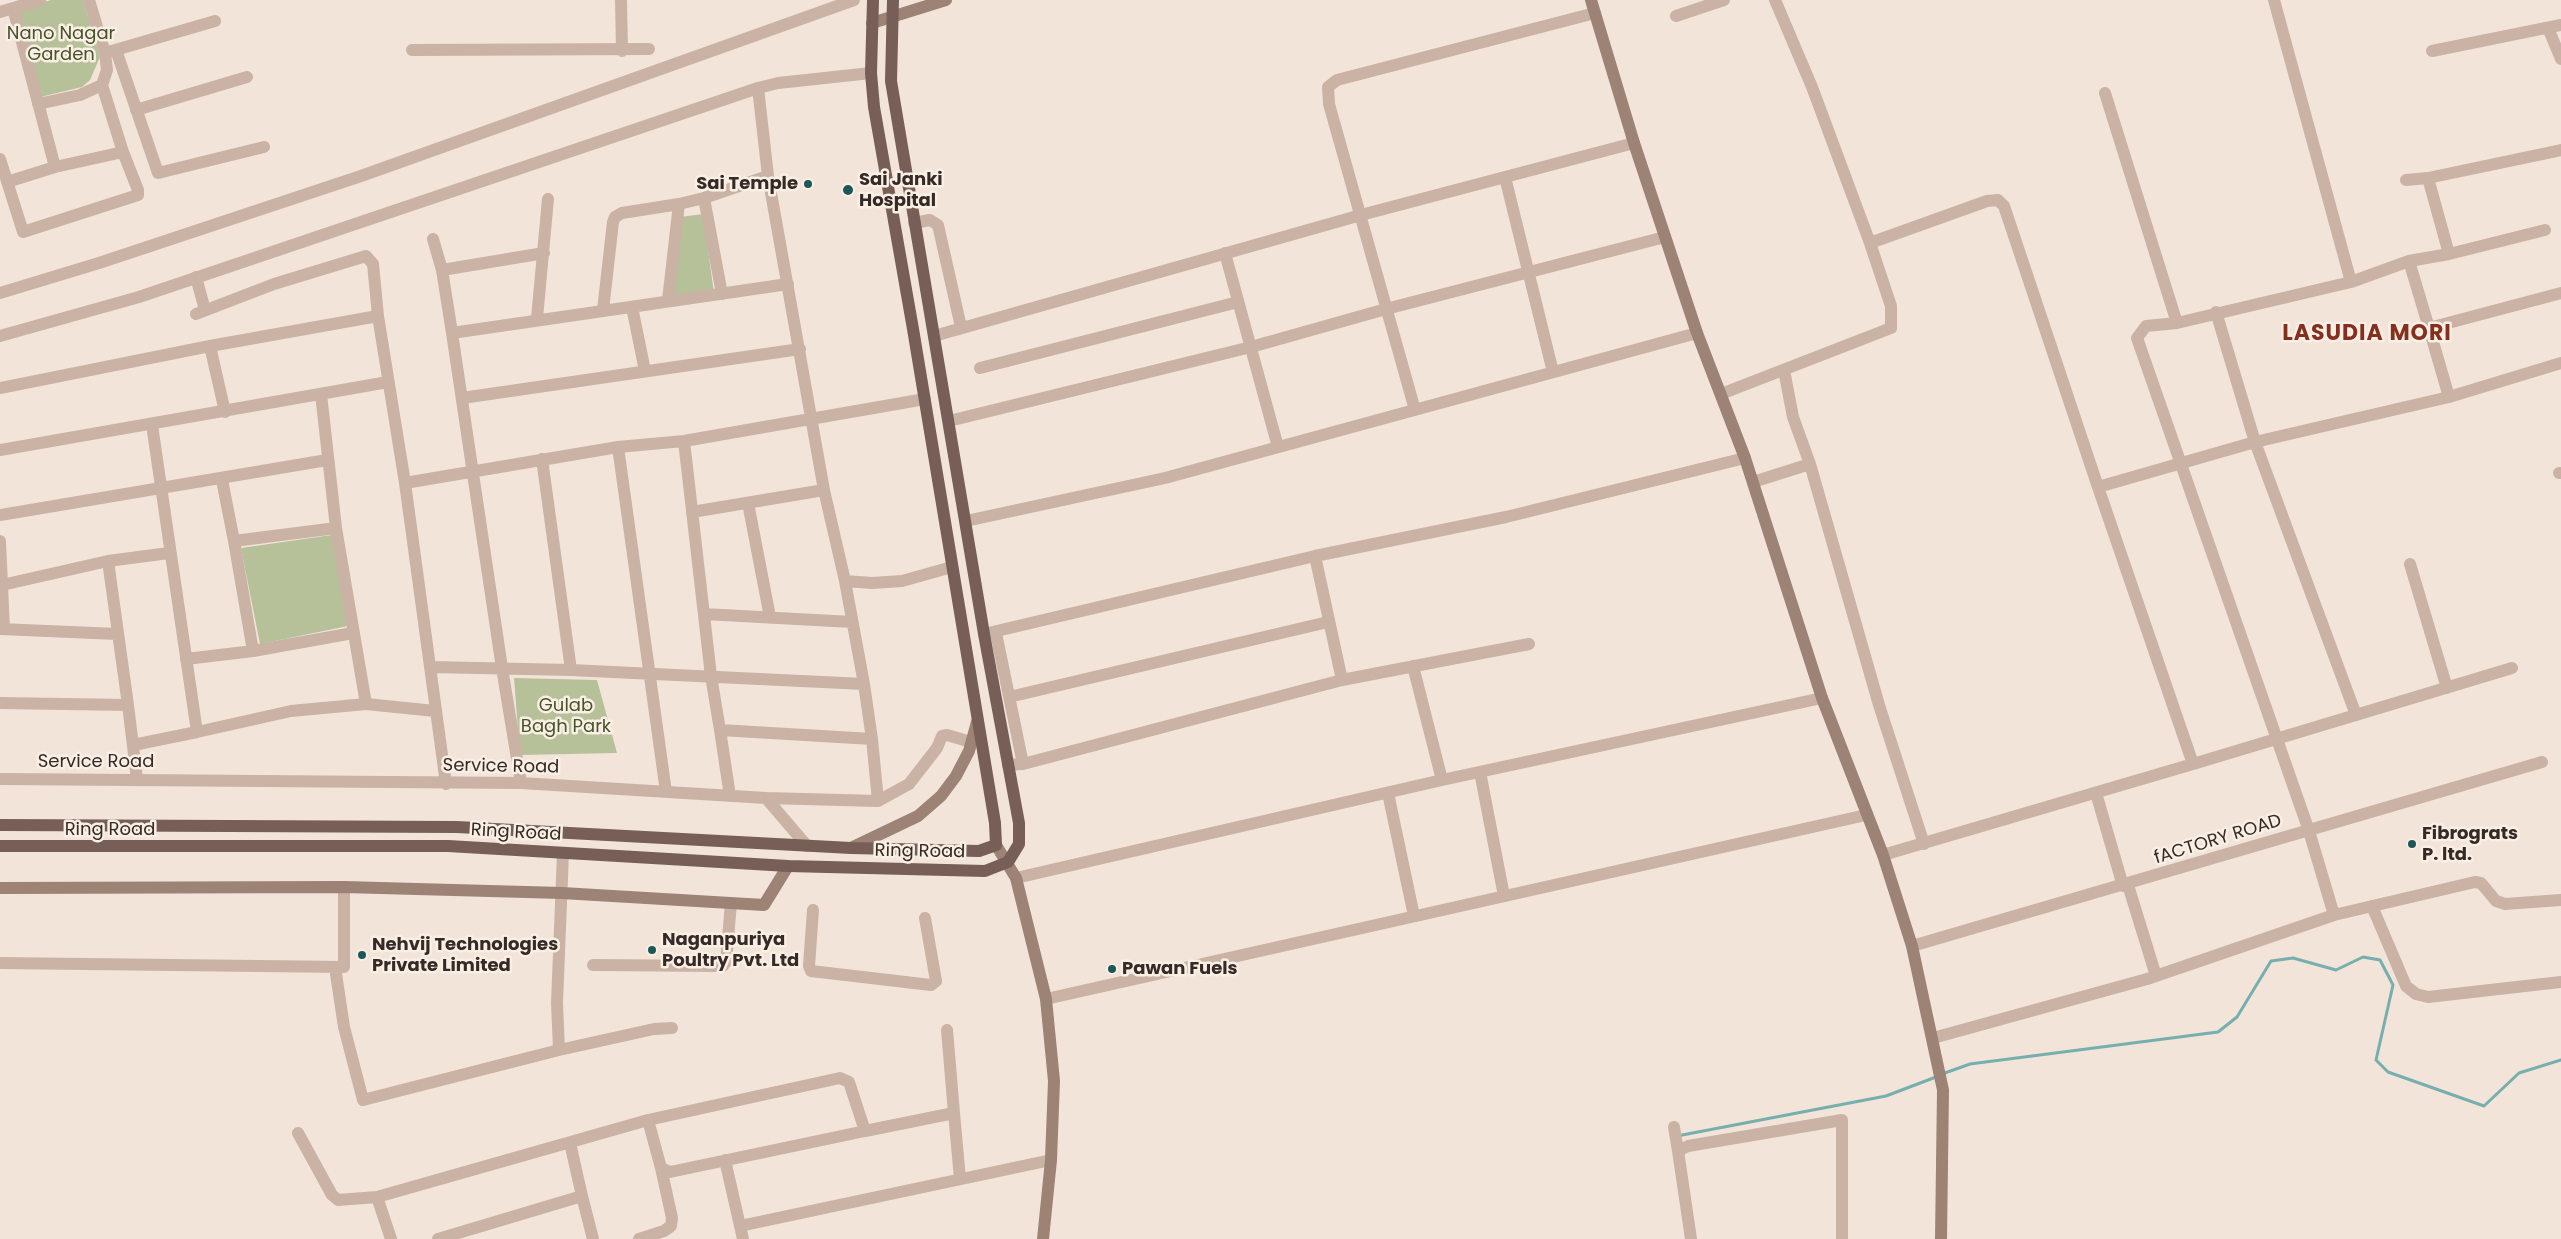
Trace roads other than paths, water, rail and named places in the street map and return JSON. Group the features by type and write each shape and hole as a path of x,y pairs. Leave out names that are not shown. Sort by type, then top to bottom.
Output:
{"main road":[{"path":"873,0 871,73 874,107 925,399 995,823 996,845"},
{"path":"893,0 891,81 966,521 990,633 1008,765 1019,823 1019,844 1008,862"},
{"name":"Ring Road","path":"0,826 457,828 851,848 980,851 996,845"},
{"name":"Ring Road","path":"0,846 448,846 788,866 985,871 1008,862"}],"street":[{"path":"0,12 40,0"},
{"path":"89,0 136,110 158,173 264,147"},
{"path":"620,0 622,51"},
{"path":"0,293 99,263 361,176 854,0"},
{"path":"872,23 946,0"},
{"path":"1591,0 1634,143 1697,333 1745,458 1822,698 1883,855 1912,946 1944,1090 1941,1239"},
{"path":"1676,16 1724,0"},
{"path":"1721,394 1891,328 1891,306 1870,243 1812,87 1775,0"},
{"path":"2274,0 2351,282"},
{"path":"13,8 55,167"},
{"path":"1415,410 1361,214 1328,104 1328,87 1337,80 1595,13"},
{"path":"110,52 215,20"},
{"path":"2432,51 2561,25"},
{"path":"2548,28 2561,59"},
{"path":"412,50 622,51 649,49"},
{"path":"0,159 23,232 138,195 138,190 123,152 102,85 110,52"},
{"path":"0,336 139,297 758,88 778,83 871,73"},
{"path":"136,110 247,77"},
{"path":"38,104 80,94 102,85"},
{"path":"758,88 768,176 824,490 864,684 878,801 909,784 937,748 942,736 947,735 971,742"},
{"path":"2104,93 2178,323"},
{"path":"934,336 1361,214 1634,143"},
{"path":"2406,180 2428,178 2561,150"},
{"path":"7,182 55,167 123,152"},
{"path":"603,310 615,218 622,213 704,198 768,176"},
{"path":"1505,177 1553,372"},
{"path":"2428,178 2450,254"},
{"path":"704,198 722,294"},
{"path":"537,318 548,199"},
{"path":"1870,243 1986,202 1998,200 2004,206 2193,764"},
{"path":"668,300 679,204"},
{"path":"914,223 930,220 938,225 961,327"},
{"path":"2334,915 2309,831 2138,338 2146,326 2178,323 2216,312 2351,282 2409,261 2450,254 2545,230"},
{"path":"949,421 1251,348 1386,309 1665,237"},
{"path":"433,239 442,270 521,783"},
{"path":"442,270 544,253"},
{"path":"1225,253 1278,447"},
{"path":"196,277 201,312 274,284 366,256 373,264 378,316 405,483 446,784"},
{"path":"2409,261 2449,397"},
{"path":"452,332 537,318 632,307 668,300 788,284"},
{"path":"2429,328 2561,293"},
{"path":"980,368 1238,302"},
{"path":"632,307 645,371"},
{"path":"2216,312 2255,442 2356,716"},
{"path":"0,388 210,346 378,316"},
{"path":"966,521 1165,478 1697,333"},
{"path":"210,346 225,412"},
{"path":"462,398 800,349"},
{"path":"2098,487 2255,442 2449,397 2561,363"},
{"path":"1784,370 1793,417 1810,464 1879,705 1924,844"},
{"path":"0,450 152,425 388,382"},
{"path":"321,394 336,528 366,704"},
{"path":"405,483 618,447 684,440 812,420 925,399"},
{"path":"152,425 163,489 169,552 197,732"},
{"path":"684,440 711,676 730,796"},
{"path":"618,447 666,792"},
{"path":"1023,764 1009,697 990,633 1315,556 1506,517 1745,458"},
{"path":"542,459 571,670"},
{"path":"0,516 222,480 327,460"},
{"path":"1753,482 1810,464"},
{"path":"222,480 253,651"},
{"path":"692,512 824,490"},
{"path":"748,503 770,617"},
{"path":"234,541 336,528"},
{"path":"0,541 2,629 117,634"},
{"path":"2,585 108,561 169,552"},
{"path":"1315,556 1342,680"},
{"path":"108,561 137,779"},
{"path":"2410,564 2447,688"},
{"path":"844,581 872,583 902,581 952,567"},
{"path":"704,614 852,622"},
{"path":"1009,697 1328,622"},
{"path":"186,660 253,651 353,633"},
{"path":"1008,765 1023,764 1342,680 1528,644"},
{"path":"1413,666 1442,780"},
{"path":"431,667 649,673 864,684"},
{"path":"1883,855 2356,716 2512,668"},
{"path":"1016,878 1442,780 1822,698"},
{"path":"0,703 128,705"},
{"path":"133,745 291,711 366,704 435,711"},
{"path":"851,848 918,816 941,796 956,776 971,742 977,722"},
{"path":"720,730 872,739"},
{"name":"fACTORY ROAD","path":"1912,946 2125,886 2538,764"},
{"path":"1480,772 1504,896"},
{"name":"Service Road","path":"0,780 137,779 446,784 521,783 766,798 878,801"},
{"path":"1388,793 1414,916"},
{"path":"2096,793 2156,976"},
{"path":"766,798 807,846"},
{"path":"1046,999 1866,815"},
{"path":"996,845 1016,878 1046,999 1054,1082 1051,1160 1043,1239"},
{"path":"559,1050 557,1003 563,853"},
{"path":"0,888 344,887 562,893 764,905 788,866"},
{"path":"1933,1038 2156,976 2334,915 2475,882 2481,883 2496,901 2504,904 2561,900"},
{"path":"0,962 344,967 344,887"},
{"path":"593,964 723,966 726,962 731,902"},
{"path":"2372,906 2406,986 2416,994 2428,996 2561,982"},
{"path":"813,910 809,966 811,971 931,985 936,981 926,918"},
{"path":"335,967 344,1027 363,1100 559,1050 654,1029 672,1028"},
{"path":"947,1030 960,1179"},
{"path":"298,1133 332,1195 338,1200 377,1197 648,1120 840,1078 849,1082 865,1131"},
{"path":"661,1168 670,1172 954,1113"},
{"path":"639,1239 664,1231 671,1226 672,1218 648,1120"},
{"path":"1691,1239 1676,1138 1688,1146 1842,1120 1842,1239"},
{"path":"570,1143 594,1239"},
{"path":"725,1160 742,1233 960,1179 1051,1160"},
{"path":"438,1239 467,1235 582,1196"},
{"path":"377,1197 391,1239"}],"waterway":[{"path":"1942,1074 1970,1064 2218,1032 2237,1017 2271,961 2293,958 2336,970 2363,957 2380,960 2393,985 2376,1060 2388,1072 2484,1106 2519,1073 2561,1060"},
{"path":"1677,1136 1886,1096 1936,1077"}],"place":[{"name":"Sai Temple","path":"808,184"},
{"name":"Sai Janki Hospital","path":"848,190"},
{"name":"Fibrograts P. ltd.","path":"2412,844"},
{"name":"Naganpuriya Poultry Pvt. Ltd","path":"652,950"},
{"name":"Nehvij Technologies Private Limited","path":"362,955"},
{"name":"Pawan Fuels","path":"1112,969"}],"district":[{"name":"LASUDIA MORI","path":"2367,334"}],"park label":[{"name":"Nano Nagar Garden","path":"61,44"},
{"name":"Gulab Bagh Park","path":"566,716"}]}
